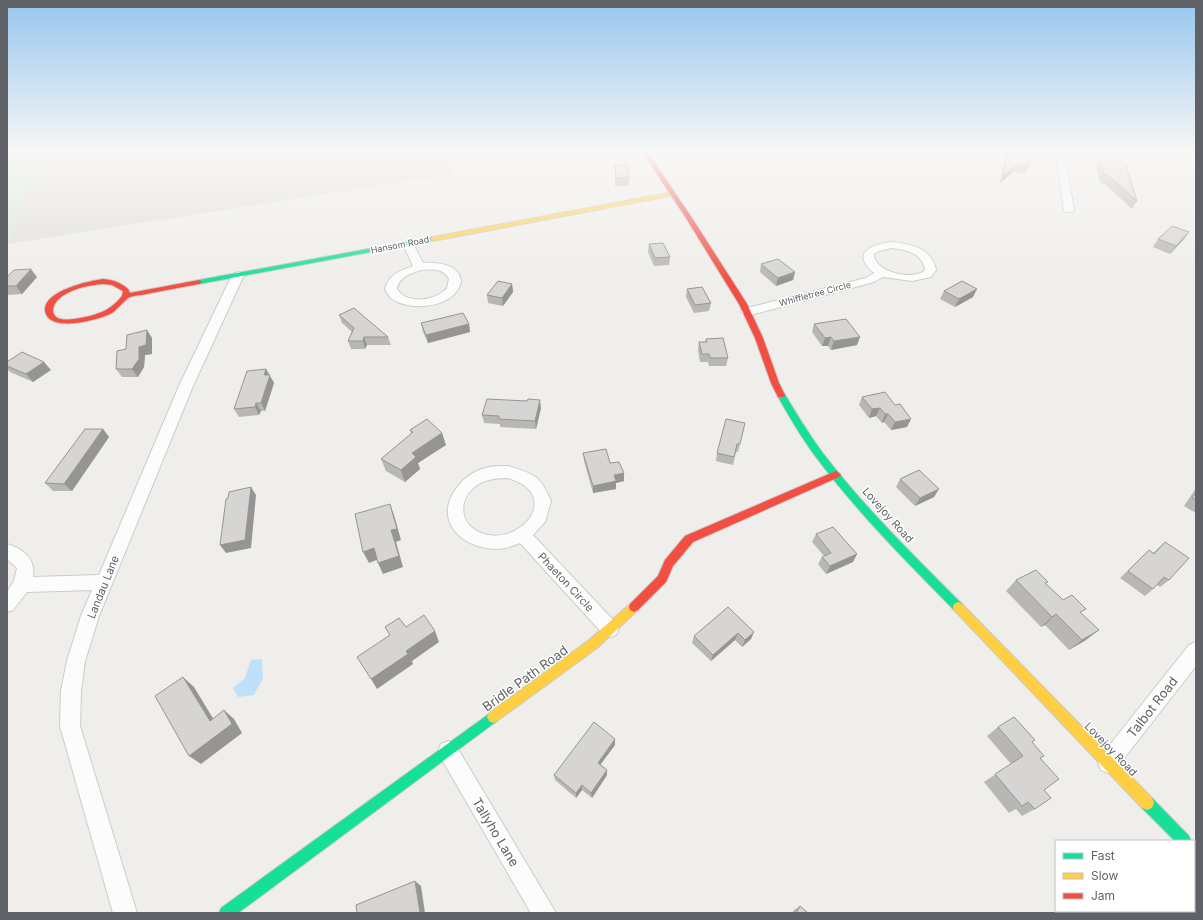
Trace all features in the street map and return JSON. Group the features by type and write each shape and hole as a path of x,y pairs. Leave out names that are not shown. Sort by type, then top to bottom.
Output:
{"street":[{"name":"Hansom Road","path":"126,296 663,196"},
{"name":"Lovejoy Road","path":"674,196 747,312 759,338 775,383 788,407 818,453 882,529 1183,840"},
{"path":"1067,196 1069,210"},
{"path":"408,244 419,267"},
{"path":"884,246 902,246 914,250 924,256 930,264 930,268 926,274 916,278 902,278 882,272 873,266 868,256 871,251 884,246"},
{"path":"419,267 438,267 453,273 456,278 456,284 453,290 443,298 428,303 410,303 396,298 391,293 390,287 393,280 408,270 419,267"},
{"name":"Whiffletree Circle","path":"747,312 862,282 882,272"},
{"name":"Landau Lane","path":"125,913 70,726 72,691 76,662 90,616 186,386 238,276"},
{"path":"100,282 116,282 123,285 126,290 126,296 122,303 113,310 89,320 65,322 56,320 50,315 50,309 53,302 70,290 82,285 100,282"},
{"path":"497,472 518,474 535,482 542,492 544,503 542,515 534,526 523,535 508,541 493,542 479,540 466,534 458,525 454,514 456,502 461,491 471,482 483,475 497,472"},
{"name":"Bridle Path Road","path":"226,913 593,644 652,590 662,579 669,563 679,549 689,539 836,475"},
{"name":"Phaeton Circle","path":"523,535 610,629"},
{"path":"7,551 15,554 23,561 26,572 22,585 7,604"},
{"path":"22,585 104,582"},
{"name":"Talbot Road","path":"1108,763 1196,651"},
{"name":"Tallyho Lane","path":"448,751 544,913"}],"shaded area":[{"path":"25,196 313,196 7,244"}],"green space":[{"path":"7,196 25,196 7,244"}],"water":[{"path":"262,659 263,678 254,695 238,697 233,688 245,678 251,660"}],"building":[{"path":"1131,196 1135,196 1137,201"},
{"path":"1172,226 1189,232 1176,246 1158,239"},
{"path":"663,243 670,257 655,258 649,244"},
{"path":"778,259 795,272 778,278 761,264"},
{"path":"31,269 16,286 7,286 7,277 14,270"},
{"path":"498,281 512,284 502,298 487,295"},
{"path":"962,281 977,289 959,299 944,291"},
{"path":"702,287 711,303 695,305 687,289"},
{"path":"354,308 388,337 364,337 363,341 348,341 354,328 339,315"},
{"path":"463,313 469,324 426,335 421,323"},
{"path":"846,319 860,337 834,341 831,337 825,338 814,324"},
{"path":"147,330 146,345 139,347 139,359 132,369 116,369 117,351 126,349 127,335"},
{"path":"723,338 728,358 710,358 709,354 702,354 699,342 707,342 706,339"},
{"path":"22,352 44,362 26,374 7,366 7,362"},
{"path":"266,369 264,375 270,375 261,403 256,403 255,407 234,409 247,371"},
{"path":"885,392 895,405 900,404 911,419 895,422 880,408 872,409 862,397"},
{"path":"487,399 527,401 528,399 540,400 535,421 499,419 499,416 482,415"},
{"path":"427,419 442,433 412,453 416,457 401,470 381,459 413,432 410,430"},
{"path":"726,419 745,423 740,444 737,444 734,457 717,453"},
{"path":"85,429 103,429 64,484 45,483"},
{"path":"606,449 610,463 619,462 624,473 614,475 616,481 593,486 583,453"},
{"path":"919,470 939,489 920,498 900,479"},
{"path":"251,487 245,540 220,545 226,499 228,498 229,492"},
{"path":"1196,493 1196,500 1192,498"},
{"path":"390,504 397,529 391,530 399,556 378,563 374,548 363,552 355,514"},
{"path":"833,527 857,554 830,566 822,557 831,553 816,534"},
{"path":"1165,542 1189,558 1169,580 1164,577 1153,589 1128,571 1149,550 1154,554"},
{"path":"1036,570 1048,582 1045,583 1063,600 1072,595 1086,609 1080,612 1099,630 1082,640 1056,614 1052,617 1016,580"},
{"path":"728,607 754,632 745,640 738,633 713,655 694,636"},
{"path":"424,615 435,631 406,651 408,654 371,679 357,657 390,635 385,627 399,618 406,627"},
{"path":"183,677 210,721 224,710 232,724 189,756 155,696"},
{"path":"1014,717 1035,740 1032,742 1044,756 1040,758 1059,779 1044,790 1051,798 1035,809 1028,802 1022,806 995,774 1023,756 998,727"},
{"path":"594,722 615,739 598,763 607,770 591,793 582,785 576,793 554,775"},
{"path":"415,881 420,913 357,913 356,905"},
{"path":"800,906 808,913 796,913"},
{"path":"1116,912 1154,913 1117,913"}],"traffic: fast":[{"path":"199,282 433,239"},
{"path":"781,395 799,425 839,481 885,533 958,607"},
{"path":"226,913 493,717"},
{"path":"1147,803 1183,840"}],"traffic: slow":[{"path":"433,239 663,196"},
{"path":"493,717 593,644 634,607"},
{"path":"958,607 1147,803"}],"traffic: jam":[{"path":"674,196 743,304 759,338 775,383 781,395"},
{"path":"126,296 118,305 108,312 86,319 76,321 57,320 51,317 49,312 51,305 56,298 64,292 94,282 110,282 117,284 126,290 126,296 199,282"},
{"path":"634,607 662,579 669,563 689,539 836,475"}]}
